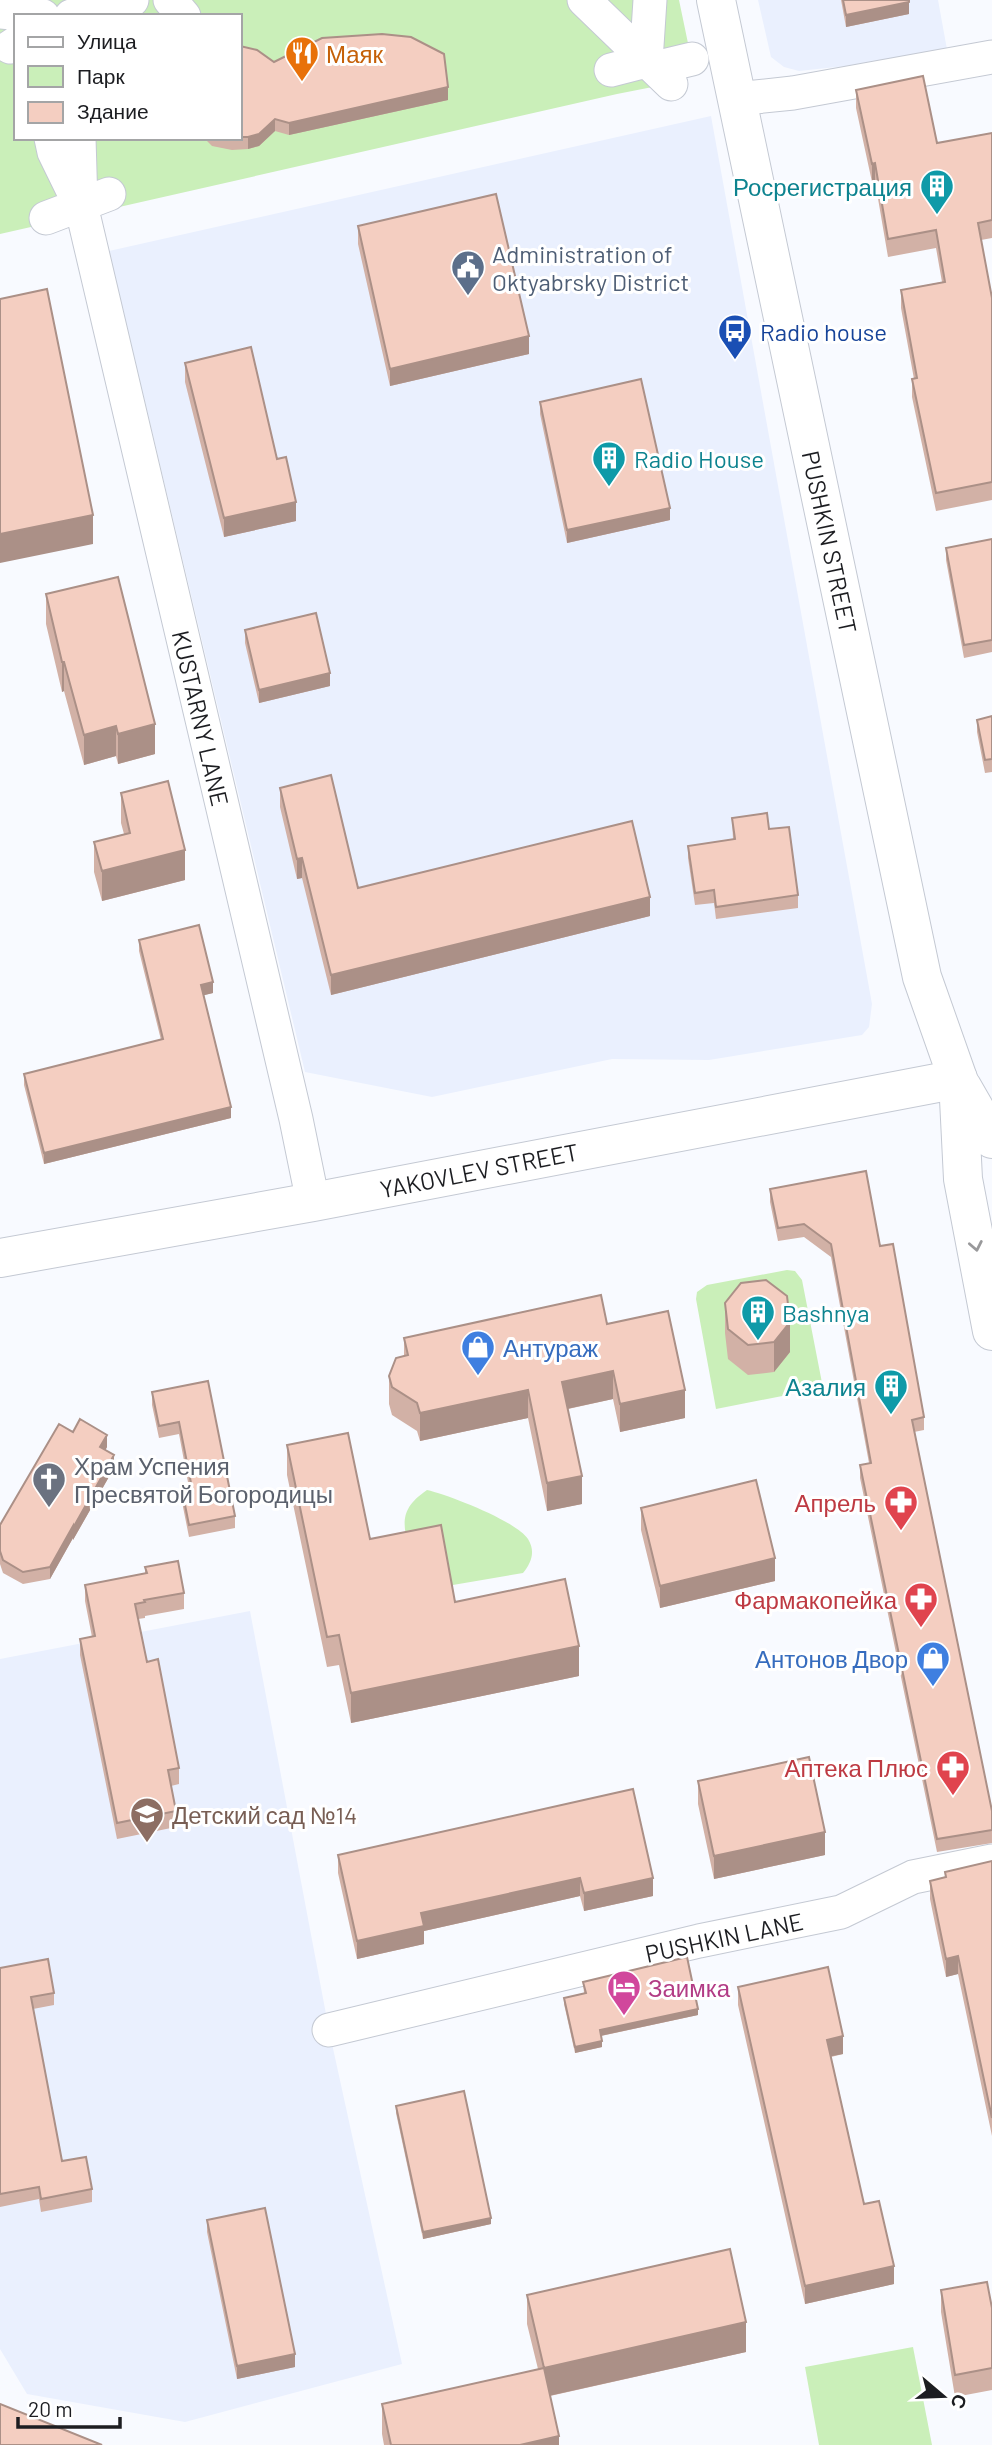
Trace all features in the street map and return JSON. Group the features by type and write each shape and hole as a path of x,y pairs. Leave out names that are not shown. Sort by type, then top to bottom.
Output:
{"main road":[{"name":"PUSHKIN STREET","path":"716,0 922,977 975,1076 992,1139"},
{"name":"PUSHKIN STREET","path":"975,1076 963,1179 992,1331"},
{"name":"YAKOVLEV STREET","path":"0,1258 313,1202 975,1076"}],"street":[{"path":"81,14 118,7 132,0"},
{"path":"170,0 182,14"},
{"path":"651,0 668,62"},
{"path":"601,14 668,62"},
{"path":"736,99 793,93 992,57"},
{"path":"611,70 668,62"},
{"name":"KUSTARNY LANE","path":"66,146 92,211 313,1202"},
{"path":"46,218 92,211"},
{"name":"PUSHKIN LANE","path":"329,2030 699,1941 841,1912 913,1877 992,1861"}],"shaded area":[{"path":"758,0 938,0 948,55 799,71 784,67 771,57"},
{"path":"711,116 872,1004 869,1027 862,1035 709,1060 612,1059 432,1097 305,1072 109,251"},
{"name":"Детский сад №14","path":"250,1611 329,2030 402,2364 185,2422 27,2394 0,2349 0,1659"}],"green space":[{"path":"0,0 679,0 689,48 678,82 0,234"},
{"path":"787,1270 795,1271 802,1280 823,1388 716,1409 696,1299 697,1292 707,1285"},
{"path":"427,1490 481,1510 521,1532 528,1539 532,1553 523,1573 447,1586 411,1561 405,1529 406,1513"},
{"path":"913,2347 932,2445 819,2445 805,2367"}],"building":[{"path":"843,0 909,0 909,2 846,15"},
{"path":"382,34 411,37 444,54 448,87 289,123 275,119 259,134 242,137 242,46 257,50 274,62 322,38"},
{"path":"923,76 937,143 992,133 992,220 978,223 992,298 992,482 936,493 912,379 917,378 901,290 945,282 936,230 888,239 875,163 872,164 856,90"},
{"path":"496,194 529,336 390,369 358,226"},
{"path":"47,289 93,515 0,534 0,299"},
{"path":"251,347 277,459 286,457 296,502 224,518 185,363"},
{"name":"Radio House","path":"641,379 670,508 567,530 540,402"},
{"path":"992,539 992,640 964,645 946,548"},
{"path":"118,577 155,724 118,734 116,726 84,735 62,662 46,594"},
{"path":"316,613 330,673 259,690 245,630"},
{"path":"992,716 992,759 985,760 977,720"},
{"path":"331,775 358,888 632,821 650,897 331,975 302,858 297,859 280,788"},
{"path":"168,781 185,850 102,871 94,842 130,833 121,793"},
{"path":"767,813 769,829 789,827 798,895 716,907 714,890 695,893 688,846 735,839 732,818"},
{"path":"199,925 213,982 201,985 231,1107 44,1153 24,1074 163,1039 139,940"},
{"path":"866,1171 880,1246 893,1244 924,1417 912,1420 992,1811 992,1830 937,1839 860,1465 871,1463 831,1244 804,1224 778,1228 770,1189"},
{"path":"766,1280 787,1296 790,1322 774,1342 748,1345 728,1329 725,1303 741,1283"},
{"path":"601,1295 607,1324 668,1311 685,1390 620,1404 613,1371 562,1382 582,1476 547,1483 528,1390 420,1413 417,1403 392,1387 389,1376 396,1358 408,1355 404,1338"},
{"path":"208,1381 235,1516 189,1525 183,1495 193,1493 179,1422 159,1426 152,1392"},
{"name":"Храм Успения Пресвятой Богородицы","path":"80,1419 107,1435 100,1447 114,1455 50,1567 23,1572 3,1560 0,1551 0,1525 59,1424 73,1432"},
{"path":"348,1433 370,1539 441,1525 455,1602 565,1579 579,1646 351,1693 339,1635 327,1637 287,1445"},
{"path":"756,1480 775,1558 660,1586 641,1508"},
{"path":"178,1561 184,1593 135,1604 147,1662 158,1659 179,1768 168,1770 176,1811 117,1823 80,1639 95,1636 85,1585 147,1573 145,1567"},
{"path":"809,1757 825,1832 714,1856 698,1781"},
{"path":"633,1789 653,1878 584,1893 580,1878 421,1913 424,1926 357,1941 338,1855"},
{"path":"992,1861 992,2118 958,1956 946,1959 930,1881 946,1877 945,1872"},
{"path":"687,1957 698,2009 600,2030 602,2041 575,2047 564,1998 586,1993 583,1982"},
{"path":"48,1959 54,1993 31,1997 62,2161 86,2157 92,2189 41,2199 39,2187 0,2194 0,1968"},
{"path":"828,1967 843,2036 827,2040 864,2204 879,2201 894,2266 805,2286 738,1987"},
{"path":"464,2091 491,2218 423,2232 396,2106"},
{"path":"265,2208 295,2354 237,2366 207,2220"},
{"path":"730,2249 746,2322 544,2368 527,2295"},
{"path":"987,2282 992,2308 992,2368 955,2375 941,2290"},
{"path":"544,2368 559,2436 520,2445 391,2445 382,2404"},
{"path":"0,2404 102,2445 0,2445"}],"place":[{"name":"Маяк","path":"302,83"},
{"name":"Росрегистрация","path":"937,216"},
{"name":"Administration of Oktyabrsky District","path":"468,297"},
{"name":"Radio house","path":"735,361"},
{"name":"Radio House","path":"609,488"},
{"name":"Bashnya","path":"758,1342"},
{"name":"Антураж","path":"478,1377"},
{"name":"Азалия","path":"891,1416"},
{"name":"Храм Успения Пресвятой Богородицы","path":"49,1509"},
{"name":"Апрель","path":"901,1532"},
{"name":"Фармакопейка","path":"921,1629"},
{"name":"Антонов Двор","path":"933,1688"},
{"name":"Аптека Плюс","path":"953,1797"},
{"name":"Детский сад №14","path":"147,1844"},
{"name":"Заимка","path":"624,2017"}]}
